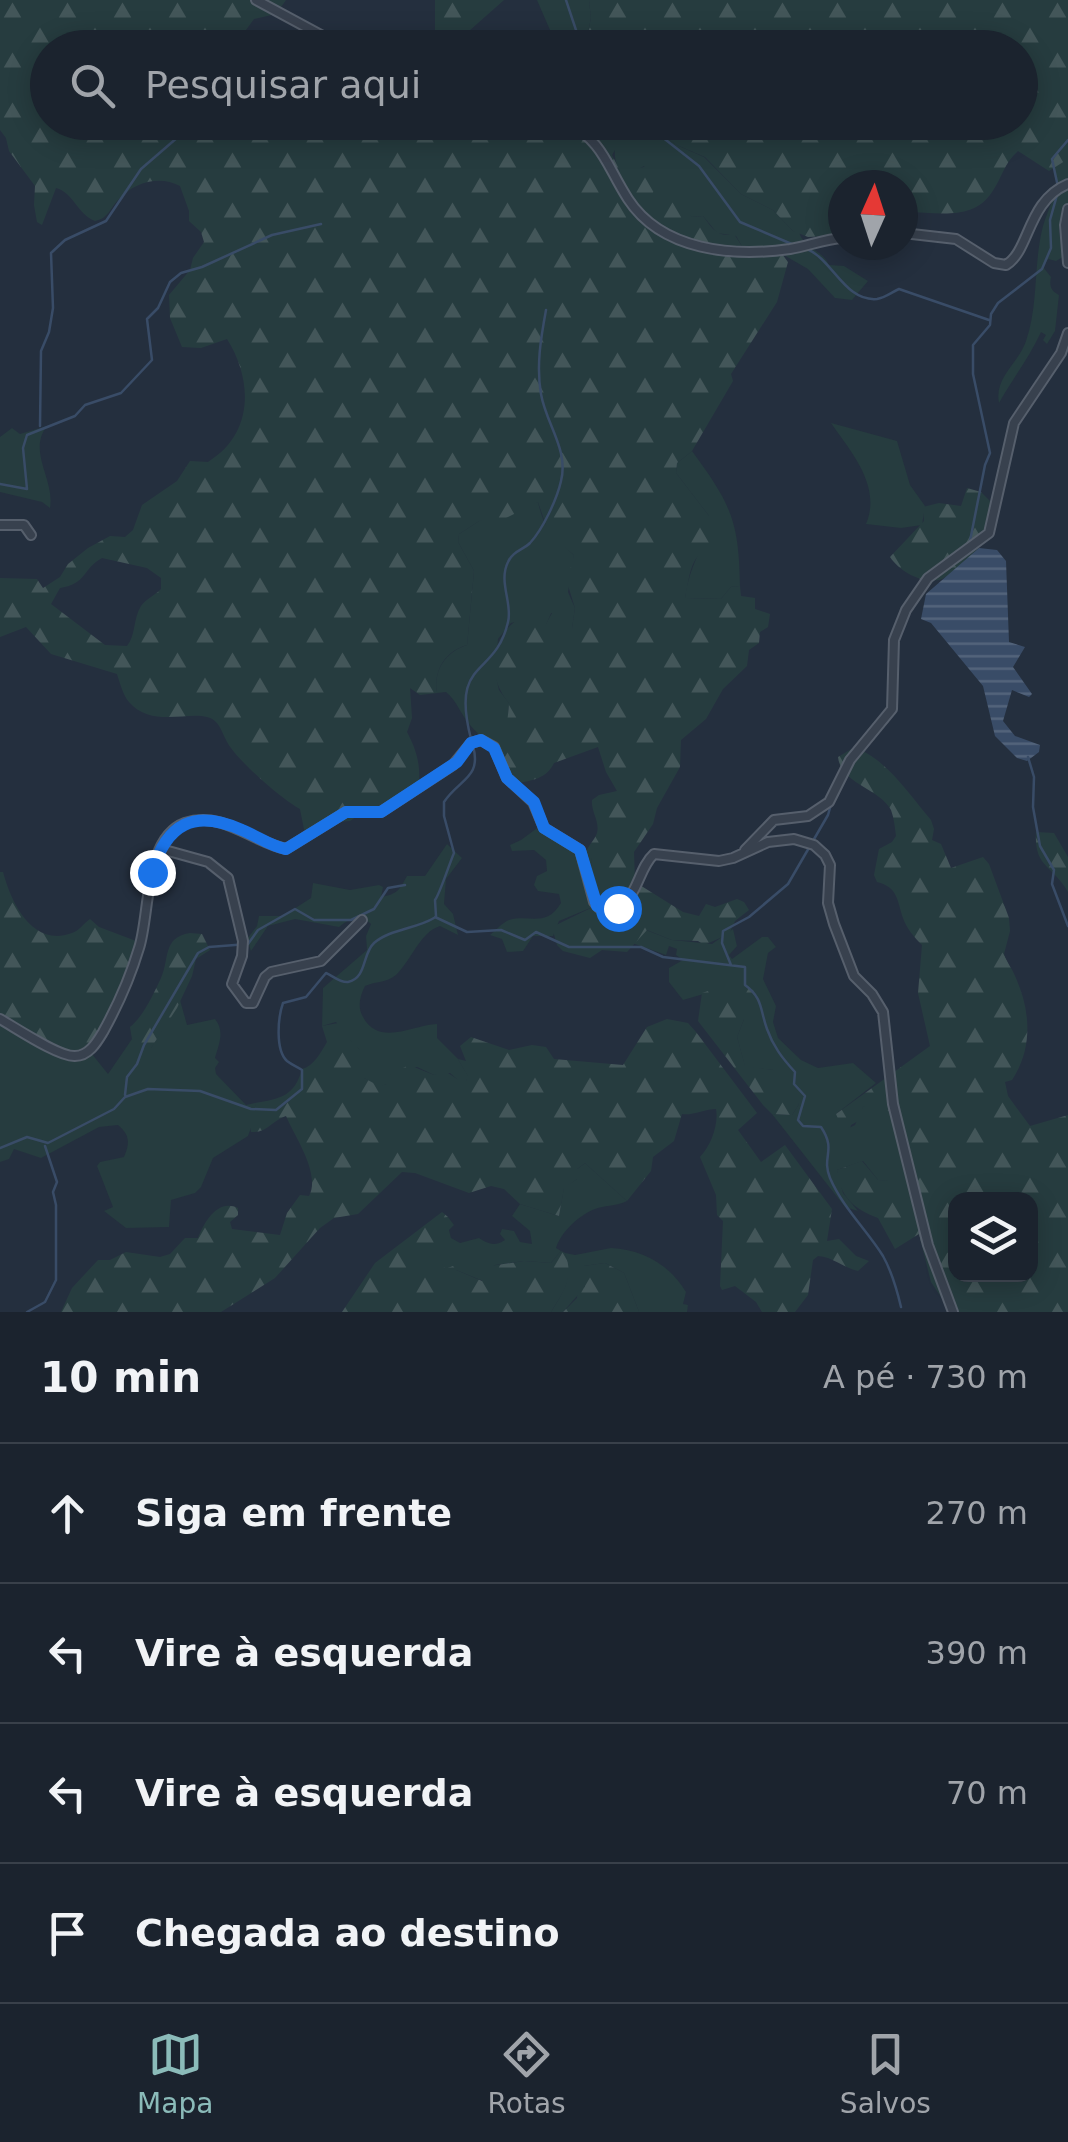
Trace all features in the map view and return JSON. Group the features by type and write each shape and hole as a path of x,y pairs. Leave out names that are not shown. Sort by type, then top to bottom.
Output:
{"street":[{"path":"256,0 312,30"},
{"path":"592,140 630,203 668,235 725,252 773,251 828,241"},
{"path":"918,235 956,239 994,263 1006,265 1014,260 1050,194 1068,184"},
{"path":"1068,209 1068,263"},
{"path":"742,853 754,836 774,820 808,816 822,809 850,760 892,708 892,651 900,623 928,578 989,533 1014,424 1061,353 1068,333"},
{"path":"0,525 24,525 31,535"},
{"path":"0,1020 67,1055 82,1055 94,1045 117,1006 139,949 152,872 160,849 177,827 197,821 238,828 279,848 291,848 346,812 381,812 457,762 471,743 481,740 494,748 507,778 534,802 544,828 580,850 599,908 611,909 626,902 654,854 726,860 768,842 794,839 820,850 830,865 828,909 854,976 883,1012 893,1104 928,1245 954,1312"},
{"path":"160,849 208,862 228,878 242,941 233,987 246,1004 253,1003 271,972 321,960 362,920"}],"green space":[{"path":"0,0 286,0 276,14 254,19 246,30 30,30 30,140 620,140 612,155 620,171 653,166 661,182 652,194 663,193 692,217 703,216 719,233 734,234 743,248 782,254 788,262 777,302 731,374 733,381 692,451 677,463 676,473 709,516 709,545 694,562 685,598 721,599 731,587 740,586 741,596 755,598 755,609 770,614 768,627 760,632 759,643 749,650 747,666 723,689 706,719 681,740 680,767 657,808 653,824 634,852 635,882 683,912 699,916 706,904 715,907 737,899 744,902 749,910 735,921 729,934 704,945 698,941 672,940 647,930 627,952 602,950 590,958 563,951 557,945 552,927 599,904 591,873 592,859 586,855 598,829 592,800 617,791 598,747 554,763 543,775 528,781 516,783 506,766 509,703 495,672 499,641 519,619 534,612 552,611 544,629 572,629 575,608 567,582 574,555 549,534 538,502 506,518 479,521 459,534 458,542 474,571 467,645 452,652 442,663 437,693 420,695 410,688 412,718 407,732 418,762 418,794 378,816 360,814 350,821 336,822 312,839 304,829 300,809 244,763 216,722 208,717 163,717 140,711 127,699 117,674 51,654 26,627 0,637 0,578 37,579 43,588 60,577 68,564 88,548 110,536 125,537 133,530 142,505 177,481 190,461 208,462 234,437 241,422 245,389 236,355 227,339 201,348 182,347 170,318 169,295 190,270 204,242 201,232 189,221 180,186 164,181 140,185 125,193 103,218 95,221 56,188 42,225 37,222 35,186 9,151 0,130","holes":["102,558 147,568 161,578 161,589 141,606 127,646 105,645 51,604 60,588 75,583"]},
{"path":"435,0 504,0 470,30 435,30"},
{"path":"537,0 589,0 589,30 550,30"},
{"path":"589,0 1068,0 1068,159 1049,171 1018,151 984,202 951,213 918,212 918,170 828,170 828,236 808,237 793,231 773,210 741,194 705,157 670,140 1038,140 1038,30 589,30"},
{"path":"618,140 670,140 704,157 741,194 773,210 793,231 799,232 829,265 844,266 868,281 852,300 835,298 808,269 782,254 743,248 736,236 717,233 703,216 692,217 652,194 644,166 634,172 620,171"},
{"path":"1068,159 1068,204 1062,208 1059,230 1063,257 1056,261 1048,259 1043,267 1051,277 1051,288 1059,295 1055,331 1047,344 1043,340 1046,335 1041,332 999,403 1000,385 1023,349 1030,327 1040,240 1055,190 1054,167"},
{"path":"831,423 897,441 910,485 925,506 922,525 901,528 866,524 870,510 867,483"},
{"path":"47,426 40,456 50,508 42,502 0,492 0,437 12,428 20,434"},
{"path":"692,451 716,485 735,529 740,586 731,587 721,599 685,598 709,516 676,473 677,463"},
{"path":"967,488 981,492 992,503 986,534 977,550 939,580 918,578 899,567 890,557 924,521 923,507 939,503 961,506"},
{"path":"538,502 547,527 574,555 568,592 575,608 572,629 543,629 552,613 511,623 498,639 496,676 499,690 509,703 506,759 474,730 446,692 437,693 437,677 447,657 467,645 474,571 458,542 459,534 479,521"},
{"path":"853,748 875,759 931,820 932,840 941,844 951,868 983,857 989,864 1009,918 1004,954 1027,1016 1024,1055 1012,1080 1005,1082 1008,1096 1030,1126 1068,1115 1068,1312 951,1312 931,1282 919,1234 895,1249 878,1218 855,1206 841,1188 837,1170 862,1161 878,1180 908,1182 907,1164 891,1111 863,1106 860,1120 850,1129 836,1114 930,1046 918,993 922,945 907,926 893,891 877,882 874,875 879,849 896,836 892,813 878,796 853,780 838,757"},
{"path":"544,823 575,840 592,859 591,873 600,904 559,921 553,936 533,936 523,951 507,952 502,939 490,935 509,920 550,915 561,903 559,894 538,891 534,885 537,876 547,871 546,860 534,850 512,851 510,845"},
{"path":"1036,832 1054,833 1068,857 1068,892 1041,859"},
{"path":"447,844 462,858 446,879 444,904 453,914 458,935 440,926 433,929 396,975 365,986 360,1005 363,1017 378,1031 397,1032 437,1024 437,1038 469,1077 460,1082 450,1073 434,1075 417,1067 390,1075 387,1084 379,1087 364,1078 359,1049 336,1022 322,1026 323,988 367,950 366,936 371,924 359,918 339,927 295,919 268,926 251,951 247,939 259,916 283,916 311,898 313,883 350,890 379,885 383,887 381,897 387,896 397,891 407,876 425,876"},
{"path":"0,872 18,908 45,934 72,933 90,919 99,927 136,941 115,1001 88,1049 70,1052 0,1016"},
{"path":"733,929 737,946 729,955 732,959 762,937 768,937 776,947 768,953 763,979 776,1006 773,1022 778,1038 801,1060 818,1068 853,1063 876,1083 836,1114 849,1128 855,1125 863,1106 891,1110 909,1174 908,1183 878,1180 863,1161 837,1170 843,1193 858,1211 845,1207 772,1114 792,1115 799,1104 784,1092 773,1070 745,1067 737,1037 744,1019 721,989 683,1000 669,982 669,968 683,960 676,955 677,949 669,946 666,955 632,943 646,930 672,940 712,944"},
{"path":"190,933 202,934 210,950 196,959 177,1008 151,1048 141,1050 132,1039 130,1027 155,991 171,944"},
{"path":"729,984 753,990 760,1009 753,1020 744,1019 737,1037 745,1066 781,1074 784,1091 790,1090 799,1104 792,1115 772,1114 763,1105 698,1021 702,993"},
{"path":"180,1000 187,1025 215,1019 220,1033 216,1074 246,1105 255,1103 257,1111 248,1136 213,1158 201,1187 195,1193 171,1200 169,1227 126,1228 104,1211 113,1207 97,1166 124,1157 128,1140 118,1125 99,1127 41,1158 14,1149 9,1159 0,1162 0,1016 70,1052 88,1049 108,1074 132,1039 151,1048"},
{"path":"667,1019 688,1023 757,1113 738,1130 761,1162 785,1145 832,1209 827,1241 839,1239 856,1256 869,1261 858,1271 818,1256 813,1260 808,1295 795,1312 762,1312 756,1302 735,1286 722,1290 720,1286 723,1221 717,1215 716,1195 700,1157 713,1134 716,1109 682,1114 674,1141 653,1157 651,1171 627,1201 585,1163 577,1169 577,1179 564,1188 559,1216 520,1204 504,1189 491,1186 469,1193 402,1172 358,1214 334,1218 320,1228 275,1278 221,1312 61,1312 72,1288 98,1260 110,1260 126,1252 160,1257 170,1254 185,1238 198,1238 208,1219 224,1206 238,1208 238,1215 230,1222 232,1229 280,1235 287,1213 300,1195 309,1196 312,1177 286,1116 262,1131 251,1132 255,1103 291,1091 302,1069 314,1062 327,1042 322,1026 344,1022 349,1026 350,1040 365,1055 364,1078 379,1086 387,1084 385,1077 409,1065 434,1075 445,1071 466,1081 468,1076 458,1059 466,1061 460,1046 471,1037 509,1050 532,1045 546,1047 554,1059 623,1065 647,1027"},
{"path":"585,1163 627,1201 595,1209 577,1220 562,1236 556,1248 561,1251 551,1263 495,1265 483,1274 483,1281 456,1270 445,1270 440,1251 443,1217 454,1225 449,1230 451,1238 460,1243 479,1238 498,1243 505,1240 500,1234 502,1229 514,1231 520,1242 532,1244 530,1231 512,1216 520,1204 559,1216 564,1187 577,1179 577,1169"},
{"path":"442,1212 448,1217 443,1218 441,1250 445,1269 453,1266 482,1281 484,1267 524,1261 551,1263 561,1251 565,1253 568,1279 551,1312 342,1312 375,1263"},
{"path":"611,1248 644,1255 663,1266 686,1292 683,1304 688,1305 687,1312 639,1312 624,1273 605,1263 584,1266 585,1287 563,1312 551,1312 568,1278 565,1253 575,1255"},
{"path":"605,1263 624,1273 639,1312 563,1312 577,1298 578,1289 585,1287 579,1271 584,1266"}],"water":[{"path":"979,548 997,550 1006,561 1009,642 1025,647 1013,667 1032,694 1029,697 1012,690 1003,721 1015,736 1040,745 1039,752 1027,761 1017,758 995,736 983,686 931,623 921,619 926,594"}],"waterway":[{"path":"566,0 576,30"},
{"path":"40,426 41,351 53,308 51,253 65,240 106,221 141,169 175,140"},
{"path":"666,140 699,166 740,222 794,245"},
{"path":"1058,187 1052,159 1068,140"},
{"path":"970,541 990,453 973,374 973,345 990,325 998,303 1042,269 1051,248 1050,220 1057,195"},
{"path":"0,484 27,489 23,448 27,435 75,416 85,405 121,393 152,360 147,319 158,308 170,282 181,273 272,235 321,224"},
{"path":"807,249 856,294 866,298 880,298 899,289 989,320"},
{"path":"471,739 466,694 470,681 502,640 508,622 505,570 513,555 540,530 553,505 563,470 540,383 546,310"},
{"path":"436,916 435,900 454,853 444,802 472,772 473,746"},
{"path":"1028,757 1034,777 1033,807 1040,846 1054,870 1052,884 1068,926"},
{"path":"731,965 722,943 723,931 749,917 788,884 828,815 832,801"},
{"path":"125,1095 127,1077 198,953 209,947 248,944 258,930 295,909 314,920 351,920 374,909 388,888 405,885"},
{"path":"435,917 467,932 501,930 525,940 536,932 569,947 641,947 663,957 745,967 745,985 758,1000 772,1041 795,1072 794,1084 805,1096 798,1120 803,1126 821,1127 826,1135 830,1178 883,1256 901,1307"},
{"path":"0,1148 27,1137 48,1143 114,1109 125,1097 148,1089 200,1091 251,1109 276,1110 302,1089 302,1070 287,1061 279,1042 283,1003 306,997 326,973 342,981 354,980 374,943 434,918"},
{"path":"27,1312 45,1302 56,1280 53,1192 57,1182 45,1146"}],"route":[{"path":"152,872 167,838 186,823 214,822 238,828 286,849 350,810 381,812 457,762 471,743 481,740 494,748 507,778 534,802 544,828 580,850 597,906 618,908"}]}
